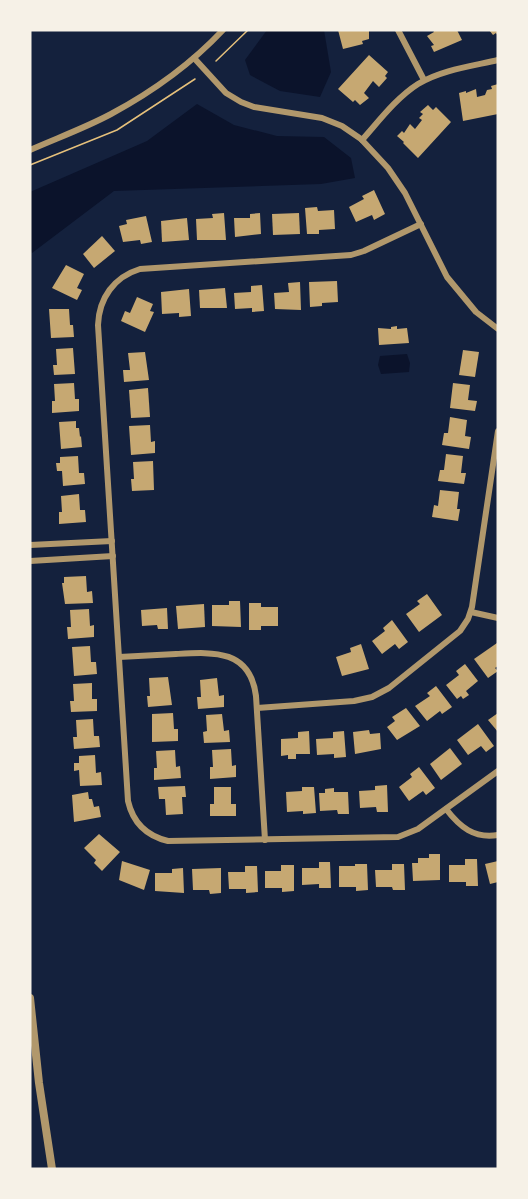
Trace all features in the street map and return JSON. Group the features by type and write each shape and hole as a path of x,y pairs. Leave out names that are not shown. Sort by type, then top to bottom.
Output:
{"street":[{"path":"30,150 110,114 159,84 194,58 223,30"},
{"path":"398,30 424,80"},
{"path":"194,58 226,93 241,102 254,107 322,118 342,126 362,140 397,180 422,224 439,265 451,282 476,312 498,329"},
{"path":"362,140 402,97 424,80 498,60"},
{"path":"422,224 351,255 144,268 127,274 112,286 102,302 99,320 128,798 130,809 138,823 153,836 168,841 398,837 416,831 498,771"},
{"path":"256,708 354,701 375,696 455,636 464,626 471,612 498,431"},
{"path":"30,545 112,541"},
{"path":"30,561 113,556"},
{"path":"471,612 498,618"},
{"path":"119,657 207,652 227,655 237,661 250,676 255,688 264,840"},
{"path":"446,809 457,824 467,831 484,836 498,835"},
{"path":"30,998 39,1083 52,1169"}],"path":[{"path":"216,61 248,30"},
{"path":"30,165 117,130 195,79"}],"water":[{"path":"267,30 324,30 331,72 320,97 280,91 250,75 245,60"},
{"path":"197,104 234,125 277,136 324,137 351,158 355,178 321,184 114,191 32,253 30,247 30,192 147,141"},
{"path":"407,354 410,363 409,372 381,374 378,365 380,356"}],"building":[{"path":"338,30 369,30 369,39 362,41 363,44 343,49"},
{"path":"433,30 457,30 462,40 434,52 431,46 434,45 427,36 434,32"},
{"path":"489,30 498,30 498,36 496,33 493,35"},
{"path":"369,55 388,72 385,76 387,78 379,87 373,81 364,93 369,98 360,105 338,89"},
{"path":"498,84 498,114 463,121 459,93 476,89 477,97 485,95 487,90 492,89 491,86"},
{"path":"428,105 433,110 436,107 451,122 418,158 397,136 402,131 404,133 410,124 415,129 422,120 419,118 423,114 420,112"},
{"path":"374,190 385,214 374,220 372,215 356,222 349,207 364,199 362,196"},
{"path":"317,207 318,211 334,210 335,229 319,230 319,234 307,234 305,208"},
{"path":"224,213 226,240 197,240 196,219 213,218 212,214"},
{"path":"260,213 261,234 235,237 234,218 250,218 250,214"},
{"path":"299,213 300,234 273,235 272,214"},
{"path":"146,216 152,242 141,244 140,240 123,242 119,226 127,224 126,220"},
{"path":"187,218 189,240 162,242 161,221"},
{"path":"102,236 115,251 94,268 83,254"},
{"path":"66,265 84,274 77,288 82,290 77,300 52,288"},
{"path":"337,281 338,302 322,303 322,306 310,307 309,282"},
{"path":"300,282 301,310 275,309 274,293 289,292 288,283"},
{"path":"262,285 264,311 252,312 252,308 235,309 234,293 251,292 251,286"},
{"path":"225,288 227,308 200,308 199,290"},
{"path":"189,289 191,316 179,317 179,313 162,314 161,292"},
{"path":"137,297 153,304 150,311 154,312 145,332 121,321 125,311 130,313"},
{"path":"49,309 69,309 70,325 73,325 74,337 51,338"},
{"path":"397,326 397,329 407,328 409,343 379,345 378,328 391,329"},
{"path":"73,348 75,374 54,375 53,365 57,365 56,349"},
{"path":"463,350 479,352 475,377 459,375"},
{"path":"145,352 149,380 124,382 123,370 130,370 128,353"},
{"path":"74,383 75,399 79,399 79,411 52,413 52,401 55,401 54,384"},
{"path":"453,383 470,385 468,400 477,401 475,411 450,408"},
{"path":"148,388 150,417 131,418 129,390"},
{"path":"450,417 467,420 465,436 471,437 469,449 442,445 444,433 448,433"},
{"path":"76,421 82,447 61,449 59,422"},
{"path":"150,425 151,442 155,441 155,453 131,455 129,426"},
{"path":"446,454 463,456 461,473 466,473 464,484 438,481 440,470 444,470"},
{"path":"78,456 79,473 84,473 85,484 63,486 62,471 57,471 56,463 60,463 60,457"},
{"path":"153,461 154,490 132,491 133,462"},
{"path":"440,490 459,492 458,521 432,517 434,505 438,506"},
{"path":"79,494 80,510 85,510 86,522 59,524 59,512 62,512 61,496"},
{"path":"86,576 87,592 92,591 93,603 65,604 62,583 64,583 64,577"},
{"path":"427,594 442,615 419,632 406,614 420,604 417,601"},
{"path":"229,601 240,601 241,627 212,626 212,605 229,605"},
{"path":"249,603 261,603 261,607 278,607 278,626 261,626 261,630 249,630"},
{"path":"204,604 205,627 178,629 176,606"},
{"path":"167,608 168,629 158,629 157,625 142,626 141,610"},
{"path":"89,609 90,626 94,625 94,637 68,639 67,627 71,627 70,610"},
{"path":"392,620 408,642 399,649 395,644 382,654 372,641 385,631 383,628"},
{"path":"497,643 498,666 495,668 498,671 488,678 474,659"},
{"path":"361,644 369,669 342,676 336,657 351,652 350,648"},
{"path":"90,646 91,662 96,662 97,674 74,676 72,647"},
{"path":"465,664 478,681 466,691 469,695 463,699 461,696 457,699 446,685 459,675 456,671"},
{"path":"168,677 172,705 148,707 149,678"},
{"path":"217,678 219,696 224,695 224,707 198,709 197,697 201,697 200,680"},
{"path":"92,683 92,699 97,699 97,711 71,712 70,701 74,701 73,684"},
{"path":"436,686 452,707 442,714 440,711 427,721 415,706 430,696 427,693"},
{"path":"406,708 420,726 397,740 387,727 395,721 392,717"},
{"path":"173,713 174,729 178,729 178,741 152,742 152,714"},
{"path":"498,713 498,732 488,720"},
{"path":"222,714 224,731 229,730 230,742 204,743 203,732 207,731 206,715"},
{"path":"93,719 94,736 99,736 100,747 74,749 73,737 77,737 76,720"},
{"path":"478,724 494,746 486,752 481,746 468,755 457,740"},
{"path":"369,730 370,734 380,733 381,749 355,754 353,732"},
{"path":"309,731 310,754 296,754 296,759 288,759 288,755 281,756 281,739 298,738 298,732"},
{"path":"344,731 346,757 334,758 334,754 317,755 316,739 333,738 333,732"},
{"path":"450,748 462,764 441,780 430,764"},
{"path":"231,749 232,766 236,765 236,777 210,779 210,767 213,767 212,750"},
{"path":"175,750 176,767 180,766 181,778 154,780 154,768 157,768 156,751"},
{"path":"95,755 96,773 101,772 102,785 80,786 79,770 74,771 74,763 79,763 79,756"},
{"path":"419,767 435,788 426,795 423,791 409,801 399,787 412,777 410,774"},
{"path":"387,785 388,812 377,812 376,807 360,808 359,791 375,790 375,786"},
{"path":"185,786 186,797 182,797 183,814 166,815 165,799 159,799 158,787"},
{"path":"214,787 231,787 231,804 236,804 236,816 210,816 210,804 214,804"},
{"path":"302,787 314,787 316,813 287,812 286,792 302,791"},
{"path":"334,788 334,792 348,792 349,814 338,814 337,810 320,811 319,793 325,793 325,789"},
{"path":"88,792 94,807 99,806 101,817 74,822 72,795"},
{"path":"99,834 120,852 102,871 94,863 96,860 84,848"},
{"path":"429,854 440,854 440,880 413,881 412,863 418,863 418,858 429,858"},
{"path":"465,859 477,859 478,886 466,886 466,882 449,882 449,865 465,865"},
{"path":"122,861 150,870 144,890 119,880"},
{"path":"498,861 498,882 490,884 485,864"},
{"path":"319,862 330,862 331,888 319,888 319,884 302,885 302,868 319,868"},
{"path":"355,864 367,864 368,890 356,891 356,887 339,887 339,866 355,866"},
{"path":"392,864 404,864 405,890 376,887 375,870 392,870"},
{"path":"281,865 294,865 294,891 282,892 282,888 265,888 265,871 281,871"},
{"path":"245,866 257,866 258,892 246,893 246,889 229,889 228,872 245,872"},
{"path":"183,868 184,893 155,891 155,873 172,873 172,869"},
{"path":"221,868 221,893 210,894 209,890 193,890 192,869"}]}
